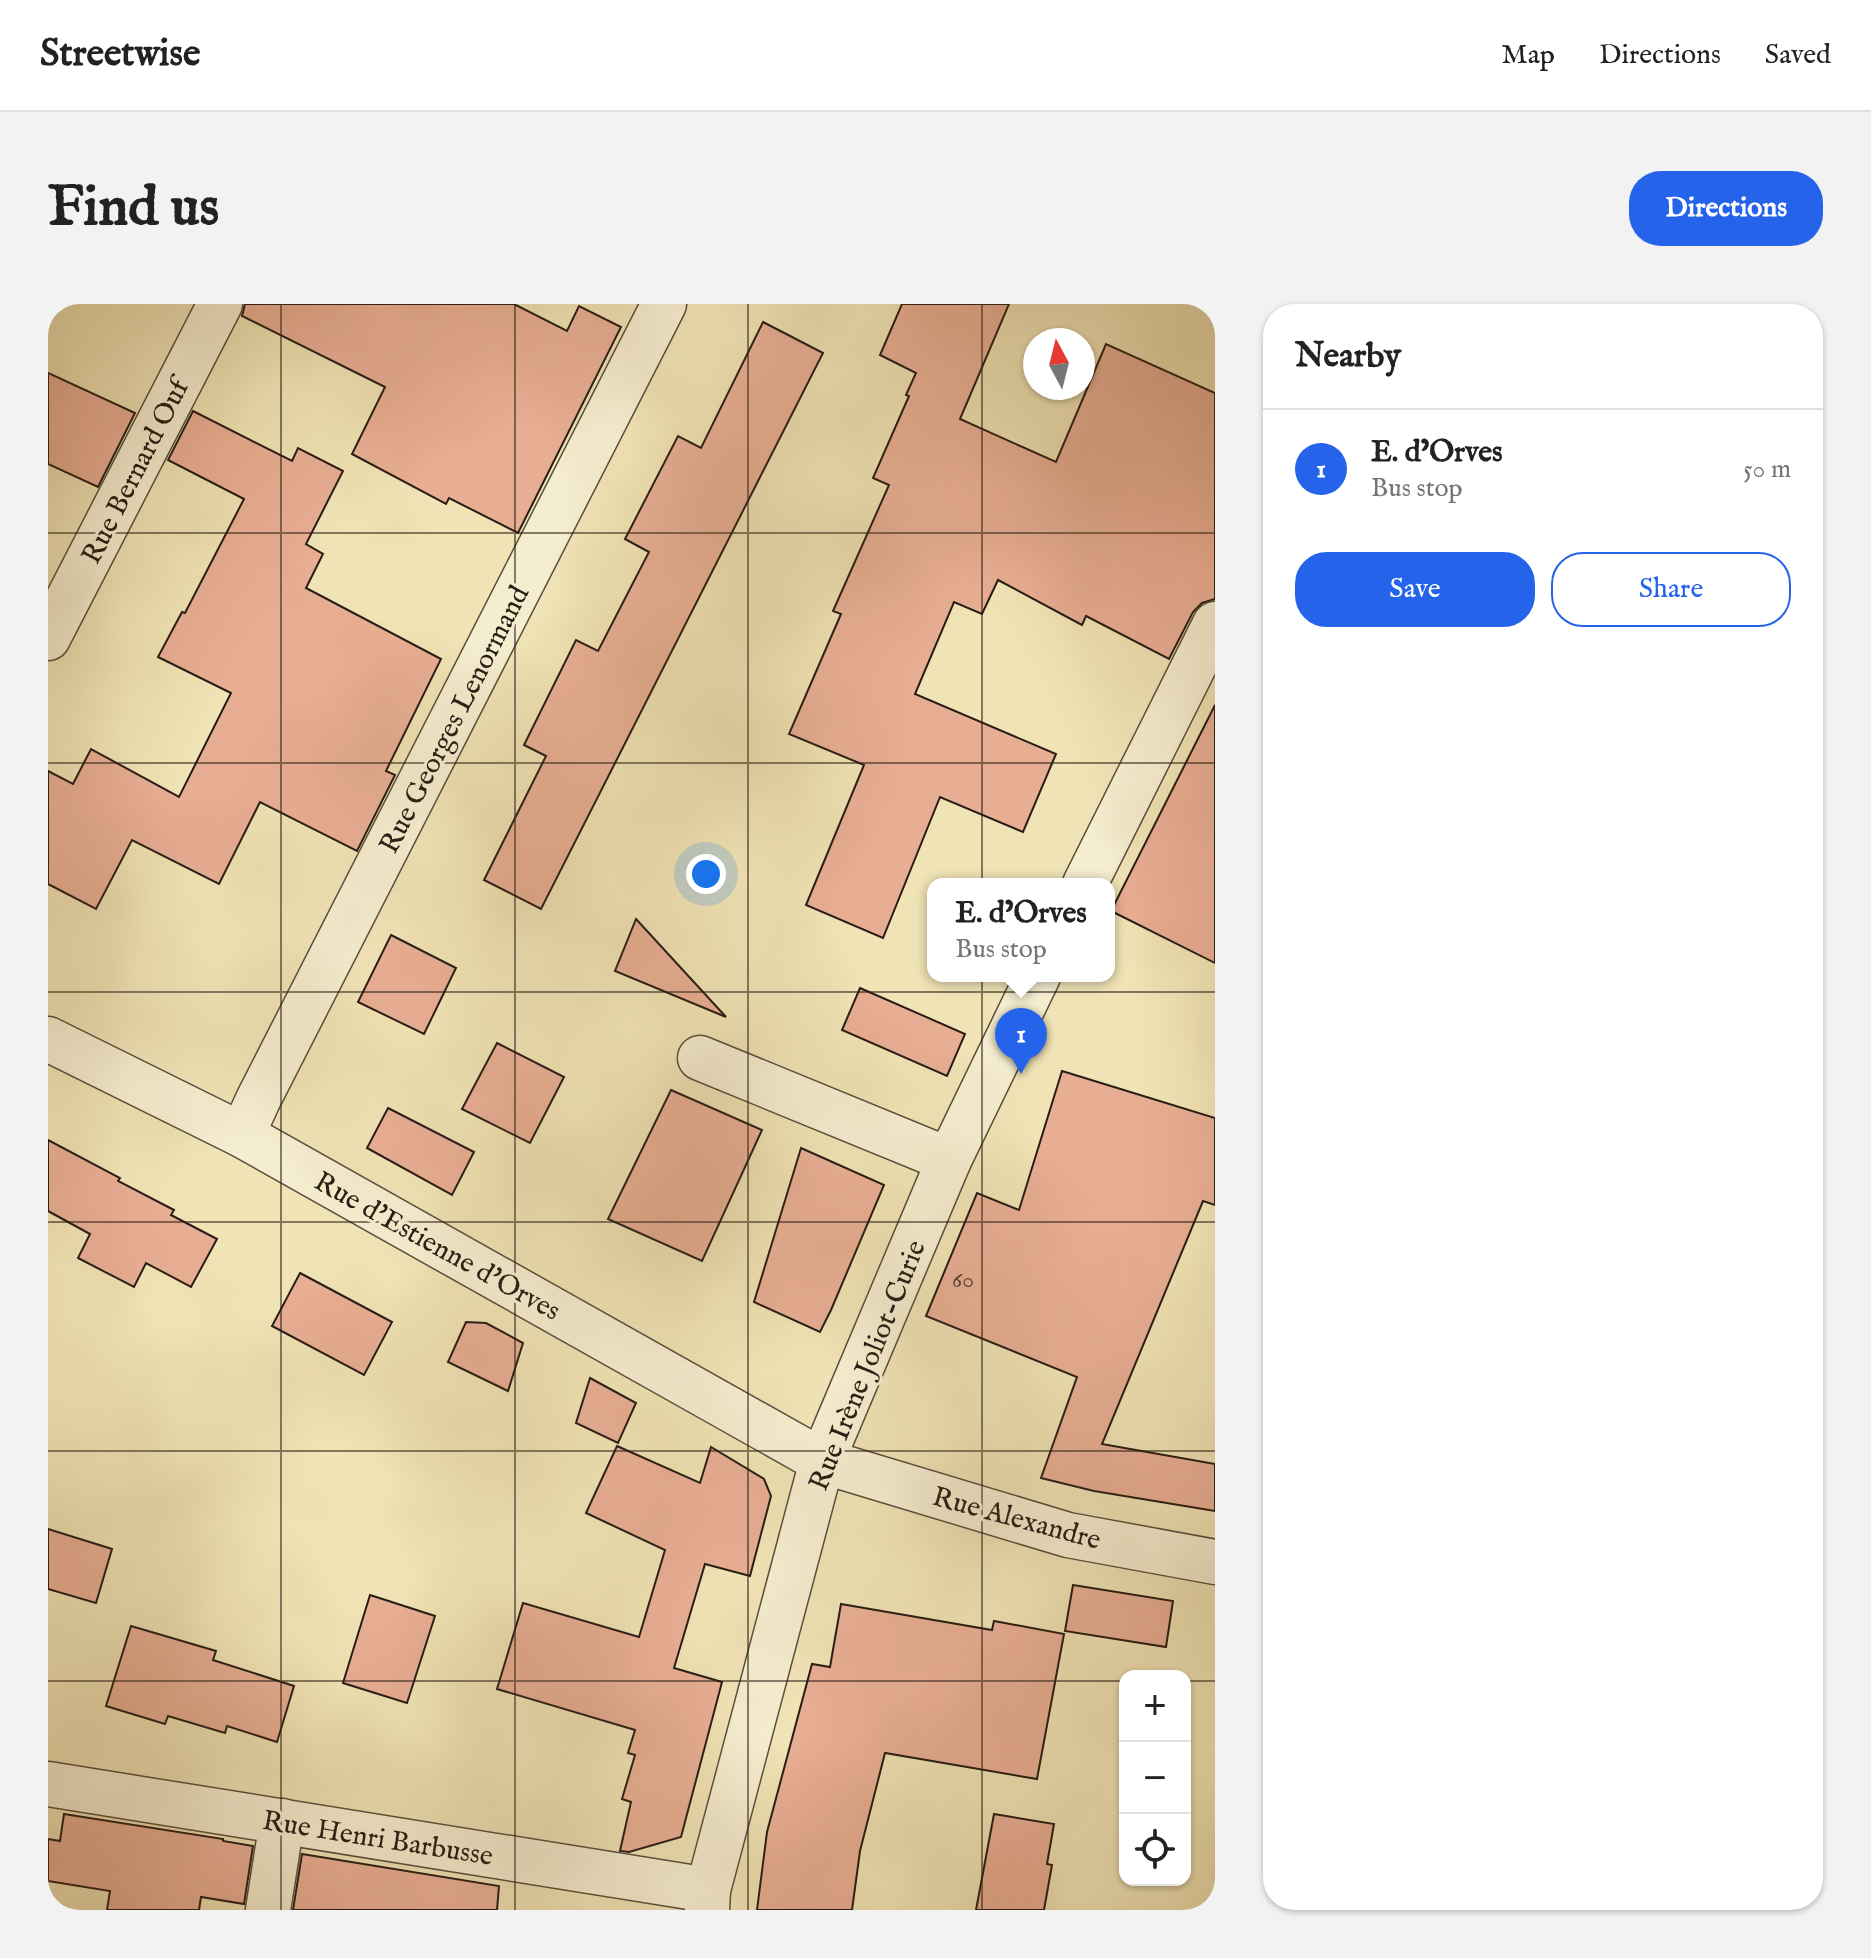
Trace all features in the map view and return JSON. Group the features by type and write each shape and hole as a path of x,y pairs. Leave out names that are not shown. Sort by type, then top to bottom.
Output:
{"street":[{"name":"Rue Bernard Ouf","path":"48,638 220,304"},
{"name":"Rue Georges Lenormand","path":"242,1135 664,304"},
{"path":"1088,878 1215,624"},
{"name":"Rue Irène Joliot-Curie","path":"708,1900 822,1461 949,1160 1035,982"},
{"name":"Rue d'Estienne d'Orves","path":"48,1039 242,1135 822,1461"},
{"path":"700,1058 949,1160"},
{"name":"Rue Alexandre","path":"822,1461 1068,1535 1215,1562"},
{"name":"Rue Henri Barbusse","path":"48,1784 282,1821 708,1900"},
{"path":"268,1910 282,1821"}],"building":[{"path":"245,304 514,304 567,331 579,306 621,327 518,533 449,498 446,504 352,454 385,387 242,316"},
{"path":"902,304 1009,304 960,419 1056,462 1082,400 1095,400 1095,370 1106,344 1215,393 1215,599 1202,603 1193,612 1169,659 1086,616 1082,625 998,580 982,614 954,602 915,694 1056,754 1023,832 940,797 883,938 806,905 864,765 789,734 841,614 833,611 889,485 873,478 916,373 880,355"},
{"path":"763,322 823,353 541,909 484,880 546,756 524,745 576,640 598,651 649,552 625,539 678,436 701,448"},
{"path":"48,373 135,413 98,487 48,464"},
{"path":"193,411 292,461 298,448 343,471 306,544 323,554 306,588 441,659 386,771 395,775 357,851 260,802 219,884 132,840 96,909 48,884 48,771 73,784 91,749 179,797 231,693 158,657 182,612 185,613 244,499 168,460"},
{"path":"1215,705 1215,963 1115,913 1115,903"},
{"path":"636,919 726,1017 615,971"},
{"path":"391,935 456,968 424,1034 358,1002"},
{"path":"860,988 965,1034 947,1076 842,1030"},
{"path":"497,1043 564,1077 530,1143 462,1109"},
{"path":"1062,1071 1215,1118 1215,1205 1203,1201 1102,1444 1215,1464 1215,1511 1094,1491 1041,1478 1077,1377 926,1316 977,1193 1019,1210"},
{"path":"671,1090 762,1130 702,1261 608,1219"},
{"path":"388,1108 474,1152 452,1195 367,1148"},
{"path":"48,1140 120,1178 118,1181 174,1210 171,1215 217,1239 191,1287 146,1263 134,1287 78,1258 90,1234 48,1211"},
{"path":"801,1148 884,1185 820,1332 754,1302"},
{"path":"300,1273 392,1322 364,1375 272,1326"},
{"path":"466,1322 486,1323 523,1343 508,1391 448,1362"},
{"path":"590,1378 636,1403 618,1443 576,1423"},
{"path":"617,1446 700,1483 711,1447 764,1479 771,1496 750,1576 705,1564 674,1668 722,1682 681,1837 629,1852 620,1851 631,1802 622,1799 635,1755 628,1753 635,1730 497,1689 523,1603 639,1637 665,1550 586,1513"},
{"path":"48,1529 112,1549 96,1603 48,1589"},
{"path":"1073,1585 1173,1601 1166,1647 1065,1631"},
{"path":"370,1595 435,1616 407,1703 343,1683"},
{"path":"841,1604 992,1630 994,1621 1064,1634 1037,1779 885,1753 860,1851 852,1910 757,1910 767,1832 812,1664 830,1667"},
{"path":"131,1626 216,1651 213,1660 294,1686 277,1742 227,1726 225,1733 168,1716 165,1724 106,1706"},
{"path":"64,1814 253,1846 244,1904 201,1897 199,1910 107,1910 110,1891 48,1881 48,1839 60,1841"},
{"path":"994,1814 1054,1824 1047,1864 1052,1865 1044,1910 976,1910"},
{"path":"302,1854 499,1886 497,1910 293,1910"}],"place":[{"name":"E. d’Orves","path":"1021,1074"}]}
